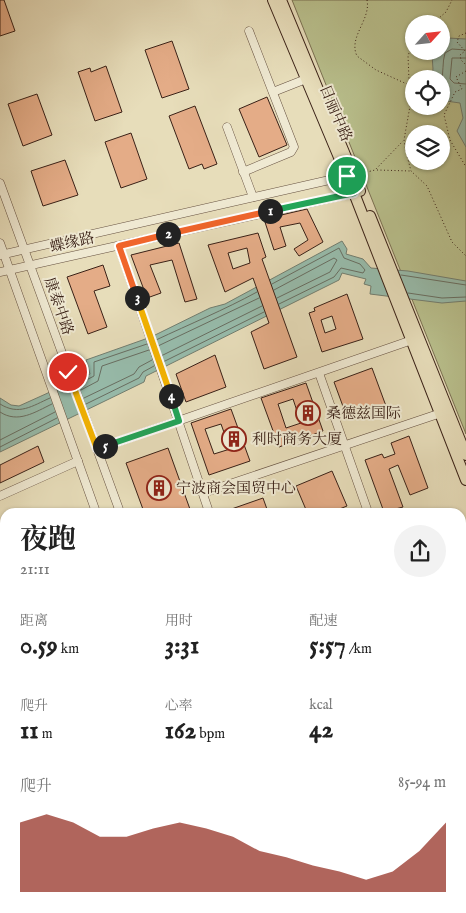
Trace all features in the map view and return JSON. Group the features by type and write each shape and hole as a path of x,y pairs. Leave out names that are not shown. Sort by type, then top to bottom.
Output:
{"main road":[{"name":"日丽中路","path":"273,0 306,79 350,175"},
{"name":"日丽中路","path":"281,0 350,175 354,193 384,264"},
{"path":"350,175 398,299 466,455"},
{"path":"398,299 466,480"}],"street":[{"path":"243,172 291,152 294,148 249,31"},
{"path":"273,92 306,79"},
{"path":"226,127 253,198"},
{"name":"蝶缘路","path":"2,254 350,175"},
{"name":"康泰中路","path":"0,183 119,508"},
{"name":"蝶缘路","path":"0,272 354,193"},
{"path":"0,243 2,254 10,270 48,382 95,508"},
{"path":"119,246 209,508"},
{"path":"97,449 412,340"},
{"path":"319,373 367,508"},
{"path":"203,493 441,413"},
{"path":"0,496 78,461"}],"path":[{"path":"367,0 368,8 365,20 355,42 357,56 376,70 405,83"},
{"path":"442,15 452,0"},
{"path":"466,32 459,36 458,42 466,51 460,55 461,60 466,65"},
{"path":"466,71 456,77 462,89 455,92 444,115 450,140 466,168"},
{"path":"408,115 404,140 411,171 427,186 452,242 466,256"},
{"path":"375,170 404,140"},
{"path":"350,175 375,170 411,171"}],"green space":[{"path":"292,0 466,0 466,434"}],"water":[{"path":"450,38 466,39 466,147 457,131 463,118 460,103 450,102 450,70 433,69 432,60 450,60"},
{"path":"342,241 347,249 346,254 363,259 371,268 408,271 466,281 466,301 442,303 370,294 371,286 364,284 366,279 342,273 339,280 146,376 144,382 0,452 0,398 11,405 19,406 90,374 86,360 151,337 210,308 225,304"}],"building":[{"path":"0,0 4,0 15,31 0,36"},
{"path":"172,41 189,89 162,98 145,50"},
{"path":"106,66 122,112 95,121 78,72 90,68 91,72"},
{"path":"37,94 52,135 23,146 8,104"},
{"path":"267,97 287,145 259,157 239,109"},
{"path":"195,106 217,164 204,169 202,164 189,169 169,116"},
{"path":"131,133 147,179 121,188 105,142"},
{"path":"65,160 78,195 43,206 31,171"},
{"path":"307,209 323,242 299,256 294,249 308,240 300,223 280,227 286,246 274,250 264,219"},
{"path":"258,233 266,257 262,259 297,357 264,369 251,332 269,323 253,278 225,292 208,245","holes":["247,248 250,263 233,269 228,253"]},
{"path":"179,243 197,299 185,302 172,260 150,265 161,293 147,298 131,255"},
{"path":"103,265 110,286 94,291 107,327 88,334 67,277"},
{"path":"347,294 363,339 322,352 309,313 315,311 314,308","holes":["332,316 336,329 325,333 321,320"]},
{"path":"215,355 226,387 186,402 176,374"},
{"path":"372,368 386,406 348,420 334,382"},
{"name":"桑德兹国际","path":"306,383 323,431 279,447 261,398","holes":["293,399 301,423 286,428 278,404"]},
{"name":"利时商务大厦","path":"231,409 250,461 209,475 191,423","holes":["221,424 230,449 214,454 205,429"]},
{"path":"409,436 428,488 410,495 398,465 389,469 403,507 383,508 365,460 382,454 384,458 395,454 391,443"},
{"path":"38,446 44,462 0,483 0,465"},
{"name":"宁波商会国贸中心","path":"168,448 190,508 143,508 126,463"},
{"path":"332,471 347,506 342,508 305,508 296,486"},
{"path":"263,498 267,508 234,508"}],"place":[{"name":"桑德兹国际","path":"308,413"},
{"name":"利时商务大厦","path":"234,439"},
{"name":"宁波商会国贸中心","path":"159,488"}],"route":[{"path":"68,372 97,449 179,421 119,246 354,193 347,176"}]}
